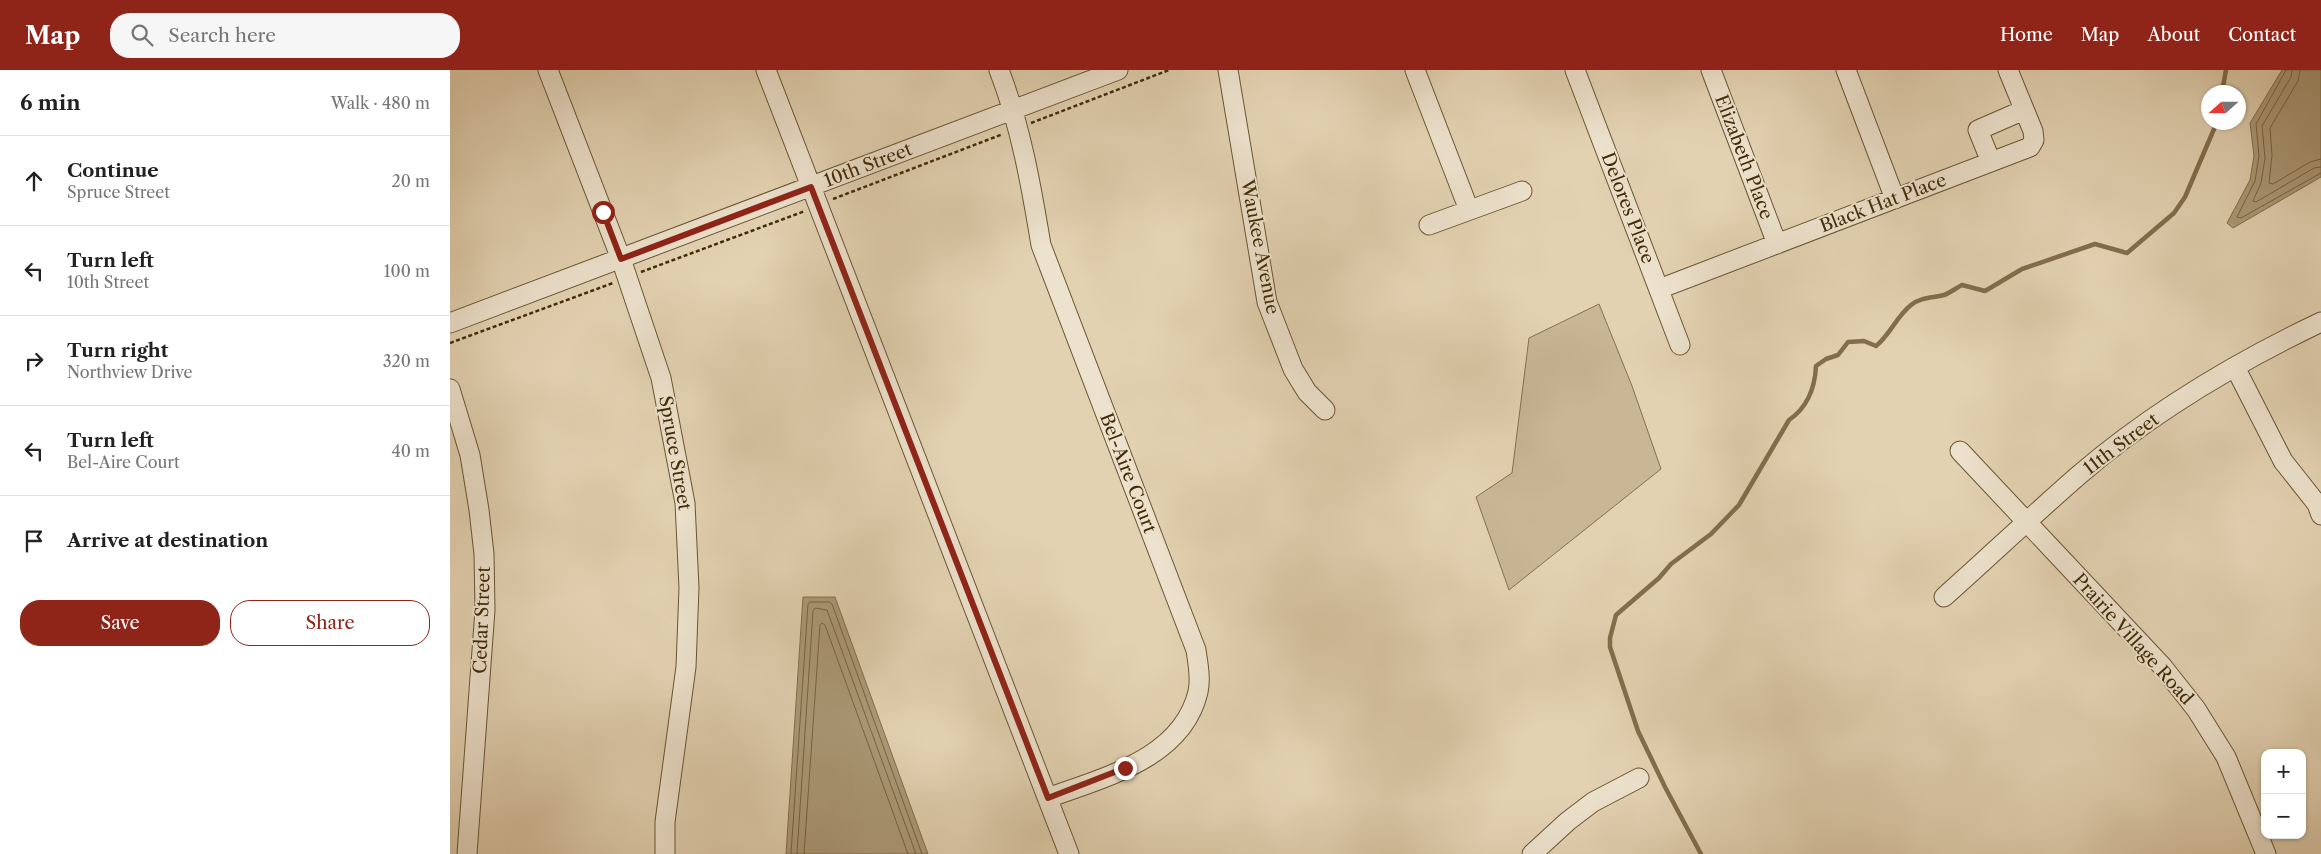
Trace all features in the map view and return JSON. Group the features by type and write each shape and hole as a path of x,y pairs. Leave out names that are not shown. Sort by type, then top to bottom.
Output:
{"street":[{"name":"Spruce Street","path":"548,70 621,259 662,378 685,503 689,588 686,667 666,822 665,854"},
{"path":"766,70 1069,854"},
{"name":"Bel-Aire Court","path":"999,70 1019,128 1030,178 1041,245 1196,650 1199,673 1198,691 1190,712 1164,746 1125,768 1048,798"},
{"name":"10th Street","path":"450,323 1118,70"},
{"name":"Waukee Avenue","path":"1228,70 1267,302 1293,369 1307,392 1325,410"},
{"path":"1415,70 1469,210"},
{"name":"Delores Place","path":"1575,70 1680,346"},
{"name":"Elizabeth Place","path":"1711,70 1777,244"},
{"path":"1846,70 1895,199"},
{"name":"Black Hat Place","path":"1659,289 2030,147 2034,140 2033,132 2010,71"},
{"path":"1991,162 1978,130 2024,110"},
{"path":"1429,225 1522,191"},
{"name":"11th Street","path":"1944,597 2080,474 2140,428 2193,391 2275,344 2321,322"},
{"path":"2235,367 2283,461 2317,504 2321,515"},
{"name":"Cedar Street","path":"450,389 470,455 484,554 486,610 467,854"},
{"name":"Prairie Village Road","path":"1960,451 2162,666 2196,710 2226,757 2266,854"},
{"path":"1532,854 1568,821 1593,802 1638,778"}],"path":[{"path":"450,343 818,206 1169,70"}],"shaded area":[{"path":"1599,304 1632,386 1661,469 1509,590 1476,497 1512,473 1529,338"}],"water":[{"path":"2282,70 2321,70 2321,177 2233,228 2227,223 2250,180 2254,156 2250,123"},
{"path":"803,597 835,597 928,854 786,854"}],"waterway":[{"path":"2223,85 2226,70"},
{"path":"1701,854 1638,731 1610,647 1610,638 1616,615 1659,578 1671,564 1711,534 1739,505 1789,420 1806,403 1812,389 1816,366 1826,359 1838,355 1848,342 1864,341 1876,346 1906,310 1919,300 1944,295 1962,285 1985,291 2022,269 2095,244 2127,253 2174,213 2185,197 2214,130"}],"route":[{"path":"603,212 621,259 811,187 1048,798 1125,768"}]}
